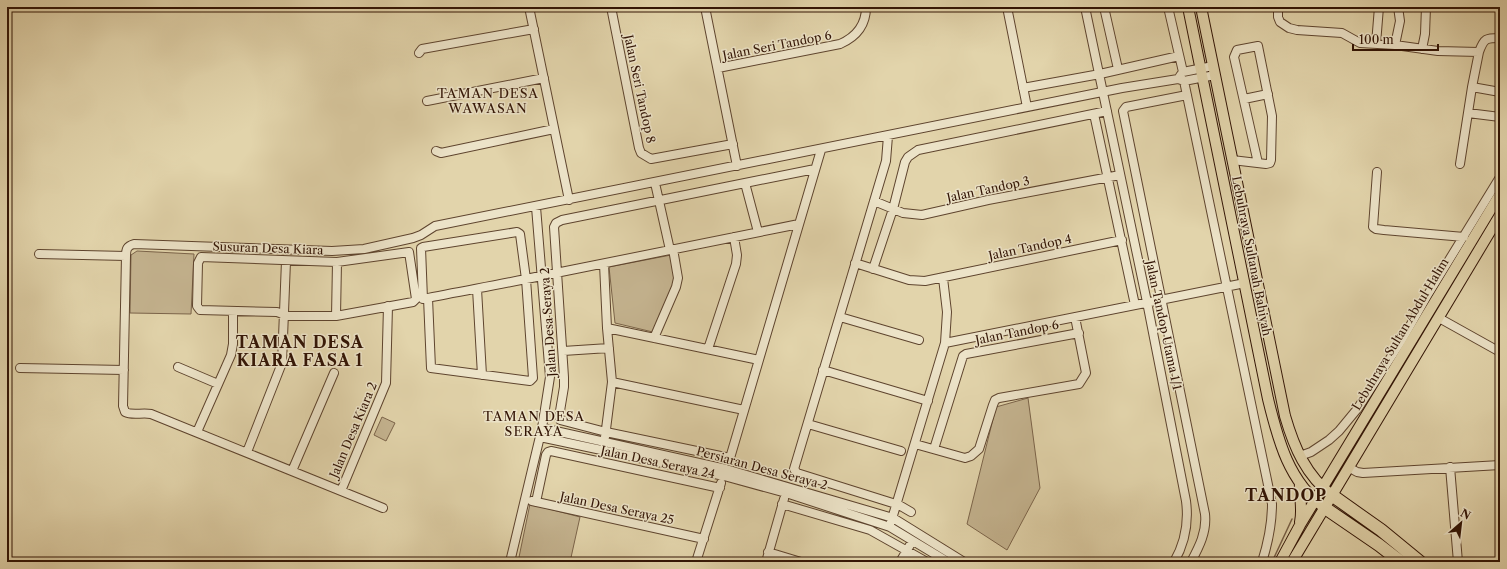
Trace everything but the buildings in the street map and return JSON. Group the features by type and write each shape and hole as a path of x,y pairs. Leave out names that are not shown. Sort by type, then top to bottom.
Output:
{"highway":[{"path":"1328,492 1381,530 1420,562"},
{"path":"1320,505 1379,545 1401,562"}],"main road":[{"name":"Lebuhraya Sultanah Bahiyah","path":"1188,7 1192,73 1206,91 1268,399 1278,436 1288,462 1300,482 1320,505"},
{"name":"Lebuhraya Sultanah Bahiyah","path":"1201,7 1285,416 1291,437 1300,456 1308,470 1328,492"},
{"name":"Lebuhraya Sultan Abdul Halim","path":"1328,492 1334,470 1500,194"},
{"name":"Lebuhraya Sultan Abdul Halim","path":"1328,492 1350,468 1500,216"},
{"path":"1308,470 1321,476 1334,470"},
{"path":"1300,482 1299,493 1302,509 1300,525"},
{"path":"1292,562 1328,492"},
{"path":"1280,562 1300,525 1320,505"}],"street":[{"path":"529,7 568,200"},
{"name":"Jalan Seri Tandop 8","path":"611,7 641,154 651,159 733,144"},
{"path":"705,7 737,166"},
{"name":"Jalan Seri Tandop 6","path":"718,68 840,44 850,40 858,32 866,12 866,7"},
{"path":"1007,7 1027,107"},
{"name":"Jalan Tandop Utama 1/1","path":"1085,7 1148,302 1186,501 1186,529 1184,543 1176,558"},
{"path":"1104,7 1118,69"},
{"path":"1168,7 1179,56 1192,73"},
{"path":"1278,7 1278,17 1280,22 1289,28 1297,30 1342,33 1357,42 1422,49 1479,52"},
{"path":"1376,44 1379,7"},
{"path":"1395,45 1400,21 1398,7"},
{"path":"1422,49 1425,34 1426,7"},
{"path":"419,53 422,49 534,29"},
{"path":"1460,164 1479,52 1485,40 1488,38 1500,38"},
{"path":"1232,160 1258,163 1268,164 1271,160 1272,116 1258,46 1237,50 1234,57 1258,163"},
{"path":"1023,88 1100,74 1179,56"},
{"path":"383,508 147,413 131,414 126,412 123,406 127,248 134,244 326,250 364,249 413,238 435,226 821,150 1192,73 1214,70"},
{"path":"1192,73 1187,95 1272,504 1270,534 1262,562"},
{"path":"428,101 544,78"},
{"path":"1472,87 1500,92"},
{"path":"1244,99 1268,94"},
{"path":"1176,558 1190,562 1201,541 1206,520 1123,110 1126,107 1187,95"},
{"path":"873,269 893,209 905,162 908,157 918,150 1107,111"},
{"path":"1468,113 1500,117"},
{"path":"1094,114 1136,305"},
{"path":"436,151 441,153 554,129"},
{"path":"888,136 886,161 794,472 897,505 911,512"},
{"path":"606,432 730,458 821,150"},
{"path":"659,200 815,169"},
{"path":"1377,172 1372,222 1373,227 1384,230 1464,237"},
{"name":"Jalan Tandop 3","path":"874,201 908,214 922,215 988,200 1120,175"},
{"path":"1300,456 1311,452 1329,440 1339,431 1358,408 1402,340 1427,296 1500,177"},
{"path":"654,338 676,287 678,278 655,183"},
{"path":"746,183 758,232"},
{"name":"Jalan Desa Seraya 2","path":"606,432 560,420 559,417 564,387 563,350 554,227 556,223 562,220 659,200"},
{"path":"510,562 542,428 550,377 536,207"},
{"path":"428,298 430,366 433,369 530,381 532,379 526,279 520,234 423,246 420,250 423,299 428,298 477,289 526,279 604,264 799,224"},
{"path":"708,349 736,264 737,255 734,237"},
{"name":"Jalan Tandop 4","path":"855,263 917,281 925,281 1122,240"},
{"name":"Susuran Desa Kiara","path":"233,311 198,308 198,263 203,257 337,262 409,252 416,299 413,302 388,306"},
{"path":"39,254 126,256"},
{"path":"247,452 282,363 286,261"},
{"path":"336,316 337,262"},
{"path":"604,264 607,328 612,382 604,442"},
{"path":"890,527 946,343 947,312 943,278"},
{"path":"946,343 1245,283"},
{"path":"477,289 482,375"},
{"path":"197,432 233,349 233,311 277,312 285,316 336,316 388,306"},
{"name":"Jalan Desa Kiara 2","path":"341,491 386,383 388,306"},
{"path":"840,317 919,340"},
{"path":"915,444 965,458 971,456 979,450 995,400 999,398 1080,384 1086,373 1075,317"},
{"path":"1439,318 1500,352"},
{"path":"607,328 759,360"},
{"name":"Jalan Tandop 6","path":"934,449 961,359 966,354 1079,332"},
{"path":"963,340 966,354"},
{"path":"563,350 609,348"},
{"path":"178,367 218,384"},
{"path":"20,368 124,370"},
{"path":"823,370 928,401"},
{"path":"292,471 334,373"},
{"path":"612,382 744,410"},
{"path":"808,424 901,451"},
{"name":"Persiaran Desa Seraya 2","path":"542,428 604,442 725,473 893,518 964,562"},
{"name":"Persiaran Desa Seraya 2","path":"540,437 725,473 890,527 948,562"},
{"name":"Jalan Desa Seraya 24","path":"536,502 546,455 551,451 720,488"},
{"path":"1350,468 1357,472 1363,473 1500,465"},
{"path":"1450,467 1458,562"},
{"path":"696,562 725,473"},
{"path":"766,562 786,494"},
{"name":"Jalan Desa Seraya 25","path":"525,500 704,539"},
{"path":"782,504 870,530 927,562"},
{"path":"900,562 913,541"},
{"path":"768,552 801,562"}],"shaded area":[{"path":"137,251 194,254 191,314 130,313 131,255"},
{"path":"671,255 676,278 657,333 615,323 609,267"},
{"path":"1028,398 1040,488 1007,550 967,524 996,407"},
{"path":"382,417 395,423 386,441 374,435"},
{"path":"530,504 580,517 570,562 518,562"}],"waterway":[{"path":"1272,562 1292,519"}],"district":[{"name":"TAMAN DESA WAWASAN","path":"488,100"},
{"name":"TAMAN DESA KIARA FASA 1","path":"300,351"},
{"name":"TAMAN DESA SERAYA","path":"534,424"},
{"name":"TANDOP","path":"1286,495"}]}
